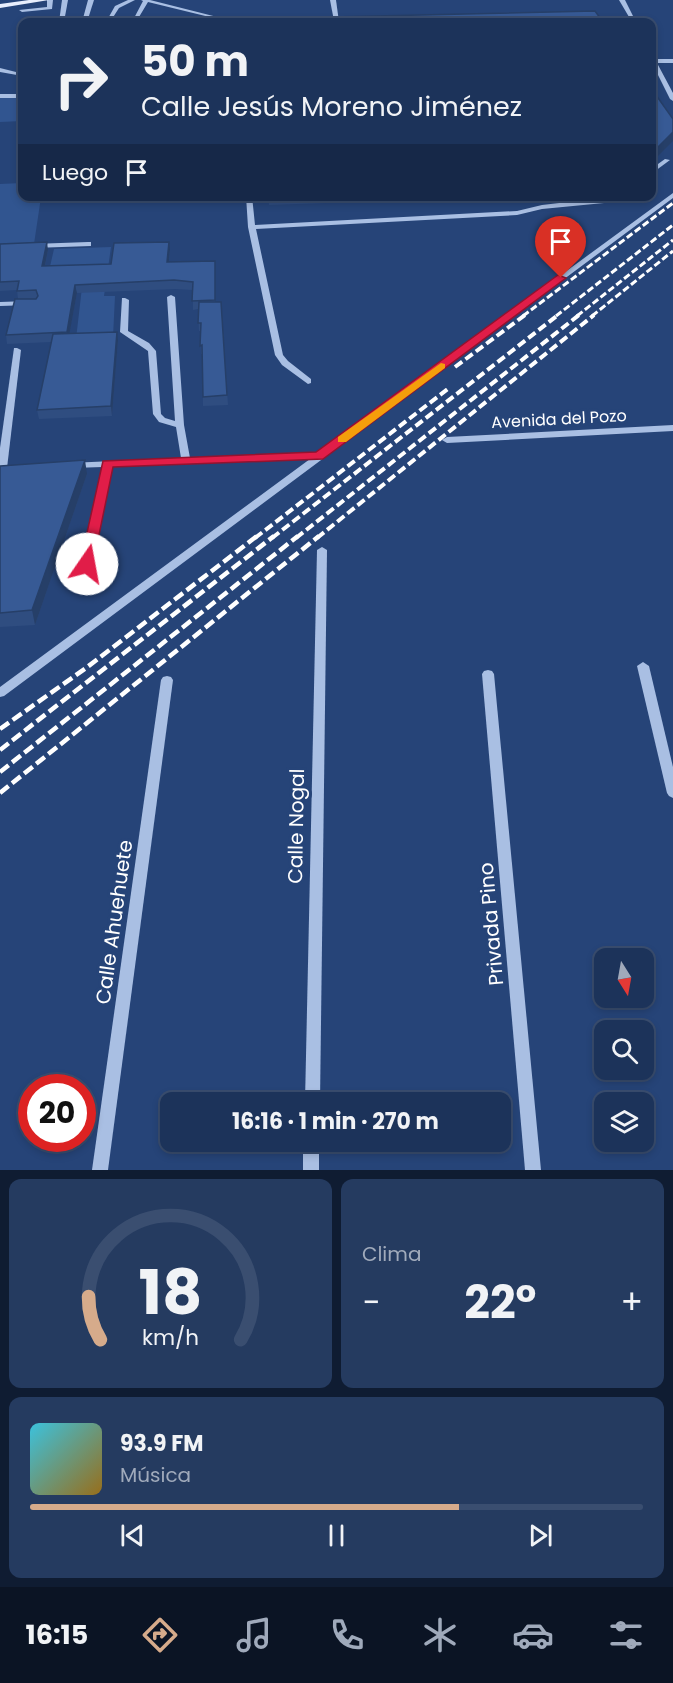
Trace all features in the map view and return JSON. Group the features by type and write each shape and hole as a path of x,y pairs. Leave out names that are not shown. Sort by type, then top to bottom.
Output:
{"main road":[{"path":"0,5 45,0"}],"street":[{"path":"0,5 31,0"},
{"path":"22,10 51,8 50,0"},
{"path":"62,18 65,0"},
{"path":"85,18 91,0"},
{"path":"110,18 117,7 132,0"},
{"path":"136,18 145,0 218,18"},
{"path":"333,0 336,18"},
{"path":"622,0 632,18"},
{"path":"656,59 673,61"},
{"path":"656,67 673,99"},
{"path":"0,70 16,73"},
{"path":"0,96 18,96"},
{"path":"656,168 667,160"},
{"path":"0,693 673,195"},
{"path":"249,201 252,227 279,355 285,363 308,381"},
{"path":"252,227 517,213 542,207 603,201"},
{"path":"22,247 88,244"},
{"path":"171,297 180,425 186,461"},
{"path":"125,300 124,332 130,338 148,345 152,351 156,414 162,420 180,425"},
{"path":"0,304 34,303"},
{"path":"13,467 1,468 17,350"},
{"name":"Avenida del Pozo","path":"447,440 673,428"},
{"path":"61,466 319,456"},
{"path":"87,564 108,464"},
{"name":"Calle Nogal","path":"312,1092 322,550"},
{"path":"643,666 673,793"},
{"name":"Privada Pino","path":"488,674 533,1170"},
{"name":"Calle Ahuehuete","path":"100,1170 167,680"},
{"path":"311,1152 311,1170"}],"shaded area":[{"path":"18,97 18,121 0,122 0,98"},
{"path":"18,183 18,201 40,201 34,244 0,246 0,184"},
{"path":"111,247 104,296 115,296 113,337 76,339 84,270 49,271 54,249"}],"building":[{"path":"595,11 600,18 284,18"},
{"path":"656,95 673,119 673,132 656,149"},
{"path":"47,242 42,266 111,264 114,243 169,242 167,262 215,261 215,300 192,301 193,282 174,280 75,285 67,332 6,335 15,299 36,299 38,296 36,290 17,291 19,281 0,282 0,244"},
{"path":"199,302 221,302 227,395 203,397 201,323 198,323"},
{"path":"117,332 111,406 37,410 53,334"},
{"path":"85,460 32,610 0,613 0,466"}],"railway":[{"path":"523,316 673,203"},
{"path":"556,316 673,225"},
{"path":"577,316 673,240"},
{"path":"592,316 673,251"},
{"path":"455,367 525,315"},
{"path":"272,538 558,315"},
{"path":"296,538 579,315"},
{"path":"317,538 594,315"},
{"path":"255,538 449,388"},
{"path":"0,729 86,668 257,536"},
{"path":"0,750 274,536"},
{"path":"0,772 298,536"},
{"path":"0,793 319,536"}],"slow traffic":[{"path":"342,439 441,366"}],"route":[{"path":"87,564 108,464 319,456 561,278"}]}
